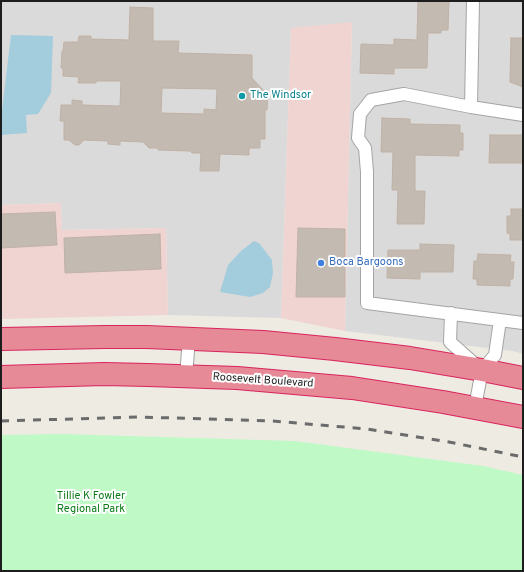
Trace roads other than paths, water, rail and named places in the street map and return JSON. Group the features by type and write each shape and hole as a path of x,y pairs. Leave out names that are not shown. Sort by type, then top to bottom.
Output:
{"highway":[{"path":"1,340 105,337 189,338 263,342 410,358 523,378"},
{"name":"Roosevelt Boulevard","path":"1,377 104,374 237,378 352,388 523,417"}],"street":[{"path":"471,106 473,1"},
{"path":"523,115 404,94 371,100 360,114 358,138 365,148 367,172 367,303 523,323"},
{"path":"451,313 450,342 482,370"},
{"path":"475,408 482,370 494,355 500,320"},
{"path":"186,376 189,338"}],"water":[{"path":"11,35 53,36 51,93 38,114 26,115 27,133 1,135 1,119"},
{"path":"254,241 259,243 272,260 273,273 270,287 263,293 250,297 220,292 228,265 241,251"}],"railway":[{"path":"1,421 140,417 273,421 367,429 449,442 523,457"}],"place":[{"name":"The Windsor","path":"242,96"},
{"name":"Boca Bargoons","path":"321,263"}],"park label":[{"name":"Tillie K Fowler Regional Park","path":"91,503"}]}
